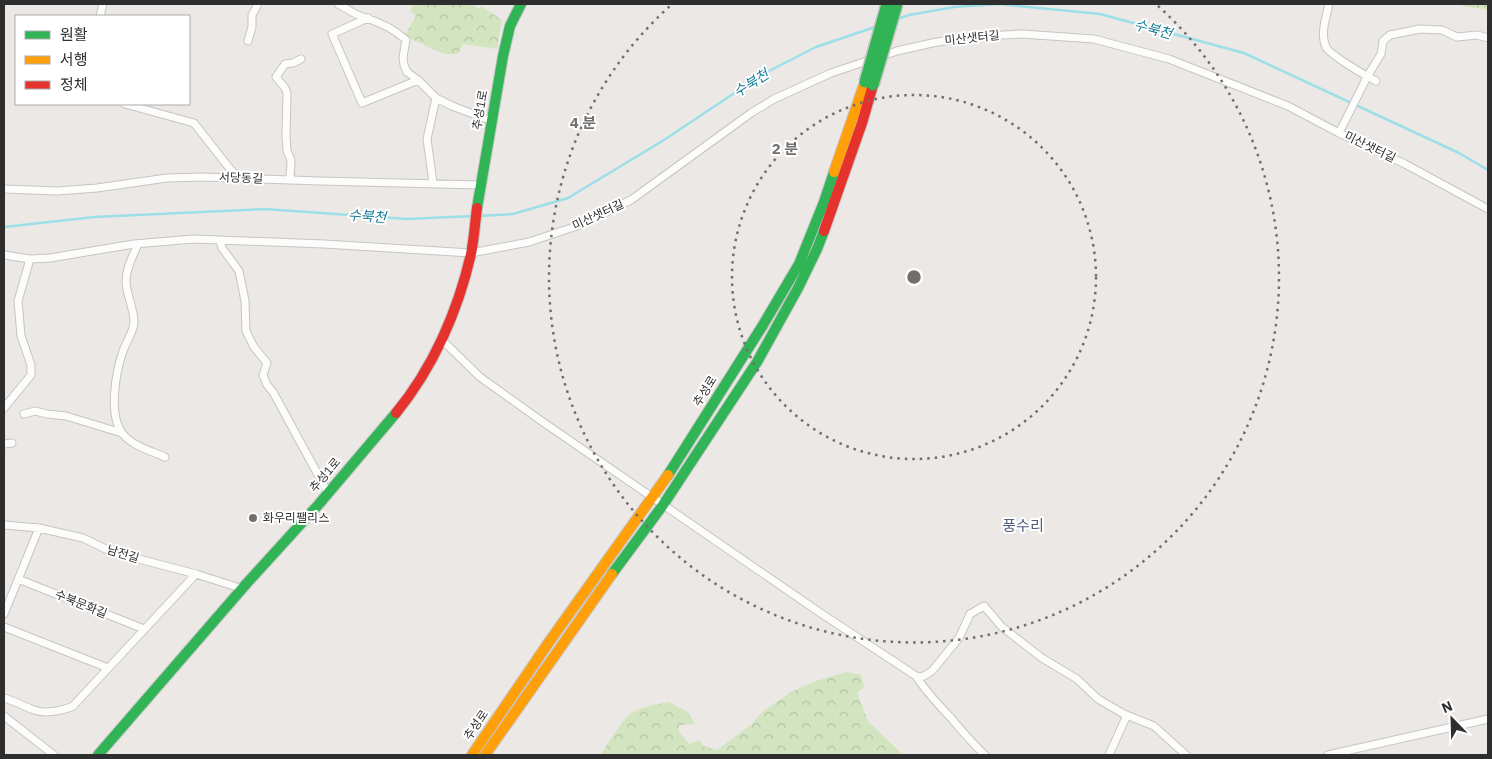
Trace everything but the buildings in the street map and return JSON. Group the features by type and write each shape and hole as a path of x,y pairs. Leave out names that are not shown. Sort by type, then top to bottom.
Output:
{"main road":[{"name":"추성1로","path":"98,755 328,493 408,398 443,341 471,252 480,188 510,26 521,4"},
{"name":"추성로","path":"485,755 663,506 757,362 798,288 817,249 862,123 887,4"},
{"name":"추성로","path":"472,755 549,642 678,460 799,264 869,84 897,4"}],"street":[{"path":"248,42 252,27 252,15 258,4"},
{"path":"338,4 386,26 406,40 403,57 407,72 436,98 492,121"},
{"path":"1329,4 1324,28 1326,49 1366,79 1376,81"},
{"path":"368,18 332,34 362,103 418,80"},
{"path":"1340,130 1381,54 1383,41 1390,35 1420,29 1442,30 1457,37 1477,35 1488,38"},
{"name":"미산샛터길","path":"471,252 529,242 577,226 631,200 751,113 831,73 897,51 932,43 966,37 1022,34 1094,39 1169,59 1288,106 1340,130 1488,209"},
{"path":"290,180 291,160 287,151 286,137 287,93 276,77 285,64 301,59"},
{"path":"433,183 427,139 436,98"},
{"path":"129,105 194,123 230,169 240,178"},
{"name":"서당동길","path":"4,189 57,190 97,188 167,178 433,183 480,188"},
{"path":"4,255 50,258 138,244 194,239 471,252"},
{"path":"220,240 222,248 239,271 244,301 246,332 267,363 263,375 267,386 273,392 328,493"},
{"path":"122,433 118,425 114,386 123,350 134,323 126,281 128,268 138,244"},
{"path":"4,408 31,374 31,365 21,336 18,302 30,258"},
{"path":"443,341 480,377 663,506 916,676 929,696 985,755"},
{"path":"24,414 35,411 66,416 122,433 138,445 165,457"},
{"name":"남전길","path":"4,525 39,528 83,538 112,552 196,574 243,589"},
{"path":"4,614 39,528"},
{"path":"4,698 36,711 64,710 73,706 196,574"},
{"name":"수북문화길","path":"18,579 144,629"},
{"path":"916,676 924,676 932,671 960,638 970,614 984,606 1002,628 1042,658 1077,679 1098,699 1160,730 1186,755"},
{"path":"4,627 108,668"},
{"path":"1109,755 1127,715"},
{"path":"4,716 54,755"},
{"path":"1328,755 1488,719"}],"green space":[{"path":"414,4 472,4 479,9 481,6 502,20 497,49 463,44 458,54 444,54 405,36 416,16 410,11"},
{"path":"1460,4 1488,4 1488,10 1462,6"},
{"path":"846,672 861,675 864,687 857,693 868,721 903,755 601,755 619,726 631,713 644,707 669,702 688,712 695,724 679,725 679,732 689,744 700,740 703,746 717,750 752,724 762,712 791,692 816,681"}],"waterway":[{"name":"수북천","path":"897,19 954,7 999,4 1100,14 1244,53 1459,153 1488,170"},
{"name":"수북천","path":"479,216 513,214 568,198 664,140 763,74 816,47 878,26"},
{"name":"수북천","path":"4,227 94,217 264,209 407,219 474,216"}],"traffic: fast":[{"path":"477,208 503,56 510,26 521,4"},
{"path":"865,82 887,4"},
{"path":"873,85 897,4"},
{"path":"668,475 763,325 799,264 834,172"},
{"path":"612,574 663,505 757,362 798,288 824,231"},
{"path":"98,755 247,583 319,504 396,413"}],"traffic: slow":[{"path":"834,172 865,82"},
{"path":"472,755 549,642 668,475"},
{"path":"485,755 612,574"}],"traffic: jam":[{"path":"824,231 862,123 873,85"},
{"path":"396,413 433,358 459,297 471,254 477,208"}],"place":[{"name":"화우리팰리스","path":"253,518"}],"district":[{"name":"풍수리","path":"1023,526"}]}
